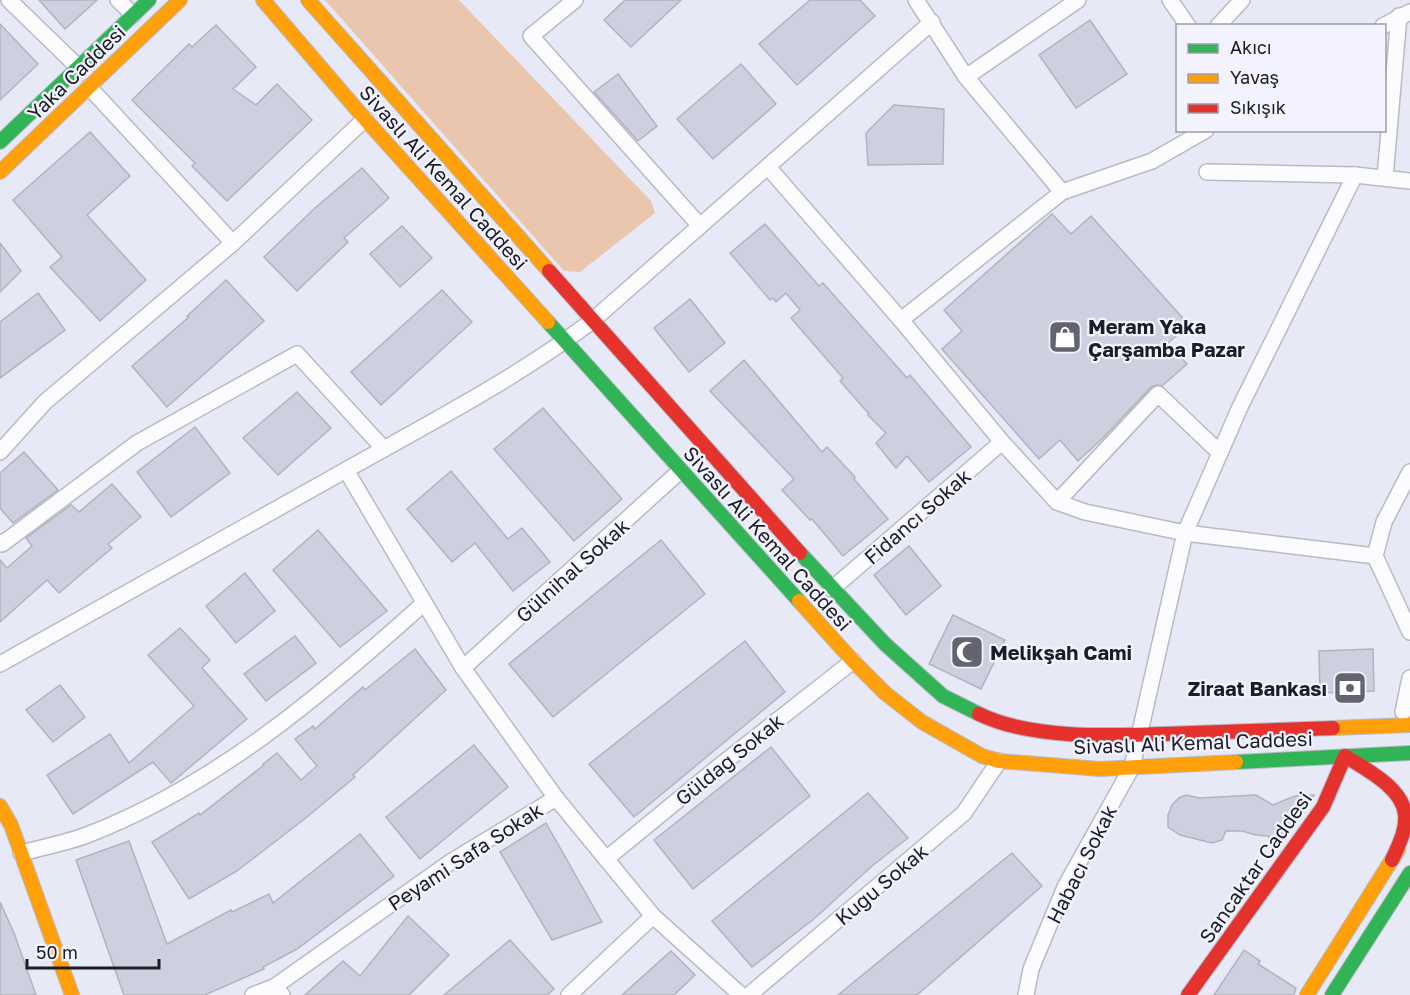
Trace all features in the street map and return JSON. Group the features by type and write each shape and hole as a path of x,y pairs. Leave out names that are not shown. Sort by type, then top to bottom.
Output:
{"main road":[{"name":"Yaka Caddesi","path":"0,142 148,0"},
{"name":"Yaka Caddesi","path":"0,172 180,0"},
{"name":"Sivaslı Ali Kemal Caddesi","path":"263,0 365,119 853,661 885,693 922,722 982,756 999,761 1100,769 1410,753"},
{"name":"Sivaslı Ali Kemal Caddesi","path":"308,0 832,589 885,644 943,696 997,723 1054,733 1139,735 1357,726 1408,715"},
{"path":"1345,756 1394,793 1405,813 1402,834 1392,860"},
{"name":"Sancaktar Caddesi","path":"1188,995 1323,807 1345,756"},
{"path":"1,810 11,825 72,995"},
{"path":"1307,995 1410,831"},
{"path":"1332,995 1410,873"}],"street":[{"path":"9,0 79,68"},
{"path":"118,0 133,15"},
{"path":"575,0 531,36 700,226"},
{"path":"916,0 966,77 1062,192"},
{"path":"966,77 1078,0"},
{"path":"1170,0 1187,24"},
{"path":"1220,24 1242,0"},
{"path":"1386,24 1404,14"},
{"path":"1385,177 1404,14"},
{"path":"0,664 465,404 565,341 592,321 932,22"},
{"path":"89,87 233,243"},
{"path":"1,449 45,402 233,243 365,119"},
{"path":"901,320 1062,192 1152,161 1203,132"},
{"path":"768,167 901,320 1002,442 1057,502 1085,512 1185,533 1375,556"},
{"path":"1207,172 1355,175 1410,181"},
{"name":"Habacı Sokak","path":"1026,995 1031,969 1065,887 1132,767 1185,533 1240,407 1355,175"},
{"path":"0,542 2,544 137,443 297,354 384,449"},
{"path":"1057,502 1158,394 1220,453"},
{"name":"Fidancı Sokak","path":"832,589 1002,442"},
{"path":"346,471 463,668 556,798"},
{"name":"Gülnihal Sokak","path":"463,668 680,471"},
{"path":"1410,472 1384,522 1375,556 1410,632"},
{"path":"21,853 86,836 173,796 265,735 363,658 423,604"},
{"name":"Güldağ Sokak","path":"606,859 853,661"},
{"path":"1408,715 1410,678"},
{"name":"Kuğu Sokak","path":"749,995 964,813 999,761"},
{"name":"Peyami Safa Sokak","path":"253,995 278,991 449,863 556,798 653,916 741,995"},
{"path":"569,995 653,916"}],"shaded area":[{"path":"325,0 459,0 651,201 655,213 580,272 564,271"}],"building":[{"path":"39,0 97,0 65,29"},
{"path":"625,0 681,0 631,47 604,20"},
{"path":"810,0 860,0 875,16 797,85 759,44"},
{"path":"1090,20 1127,74 1076,108 1039,55"},
{"path":"0,24 38,64 0,100"},
{"path":"216,25 256,67 233,89 256,105 277,84 312,120 227,201 192,166 195,163 132,100 189,44 192,47"},
{"path":"741,64 776,104 713,159 677,119"},
{"path":"618,74 657,126 638,141 594,92"},
{"path":"894,105 944,109 943,164 868,165 866,133"},
{"path":"90,132 130,176 87,215 146,280 100,321 50,267 62,257 13,200"},
{"path":"362,168 389,198 344,238 348,242 297,291 264,257 315,208"},
{"name":"Meram Yaka Çarşamba Pazar","path":"1052,214 1071,234 1091,216 1189,325 1168,343 1187,364 1162,386 1151,387 1078,461 1060,440 1039,459 942,349 962,331 944,310"},
{"path":"765,224 819,286 823,283 907,378 910,375 971,447 929,482 907,456 896,468 876,443 886,433 868,415 840,381 843,378 791,318 800,310 786,293 776,302 773,298 770,300 730,253"},
{"path":"402,226 432,258 400,287 370,254"},
{"path":"0,243 21,271 0,292"},
{"path":"226,280 264,321 167,407 132,366 189,317 187,316"},
{"path":"442,290 472,322 381,405 351,372"},
{"path":"38,293 65,330 0,378 0,322"},
{"path":"690,299 725,343 689,372 654,328"},
{"path":"744,360 822,452 827,447 855,477 854,479 888,519 843,556 812,519 810,520 782,490 794,479 710,391"},
{"path":"297,392 331,428 278,475 243,438"},
{"path":"543,408 622,499 574,541 494,449"},
{"path":"195,427 230,473 171,517 137,472"},
{"path":"24,452 58,490 13,523 0,508 0,473"},
{"path":"451,471 508,539 522,528 550,562 513,591 475,543 452,562 407,509"},
{"path":"112,484 141,517 108,544 112,548 59,593 47,580 0,622 0,560 7,568 32,546 26,538 71,505 79,512"},
{"path":"318,530 387,611 340,647 273,570"},
{"path":"661,540 705,594 553,717 509,664"},
{"path":"909,546 941,586 906,615 874,575"},
{"path":"245,573 275,611 236,643 206,606"},
{"name":"Melikşah Cami","path":"953,615 1005,640 981,689 929,664"},
{"path":"180,628 210,660 202,668 247,719 171,783 153,762 73,814 47,775 110,734 129,763 194,706 148,655"},
{"path":"295,636 316,663 266,701 244,674"},
{"path":"745,641 785,692 634,817 589,764"},
{"path":"415,649 446,690 353,775 355,777 307,817 237,871 189,899 152,842 199,813 200,815 277,753 301,780 317,766 295,739 313,726 315,729 363,687 365,690"},
{"path":"1373,649 1374,691 1320,693 1319,651"},
{"path":"60,685 85,717 53,742 26,710"},
{"path":"474,745 508,787 420,859 386,817"},
{"path":"771,747 810,796 693,889 654,840"},
{"path":"868,793 908,838 872,866 815,918 752,967 712,921"},
{"path":"1186,795 1199,798 1256,795 1273,805 1295,796 1314,795 1293,827 1285,831 1285,838 1281,844 1272,841 1268,836 1242,831 1226,831 1222,840 1212,843 1180,835 1168,827 1168,815 1172,805"},
{"path":"546,823 602,922 552,940 500,852"},
{"path":"360,834 394,876 297,949 263,967 264,969 205,995 124,995 76,860 129,841 167,944 231,910 232,912 269,894 273,903"},
{"path":"1012,853 1042,886 917,995 838,995"},
{"path":"0,902 14,933 36,995 0,995"},
{"path":"408,916 449,955 409,995 305,995 343,961 360,976"},
{"path":"510,940 554,989 547,995 444,995"},
{"path":"1244,950 1260,961 1258,964 1296,988 1294,995 1214,995"},
{"path":"671,951 695,975 674,995 622,995"}],"traffic: fast":[{"path":"0,142 149,0"},
{"path":"548,322 799,601"},
{"path":"800,553 885,644 943,696 979,714"},
{"path":"1236,762 1410,753"},
{"path":"1332,995 1410,873"}],"traffic: slow":[{"path":"0,172 180,0"},
{"path":"263,0 365,119 548,322"},
{"path":"308,0 549,271"},
{"path":"799,601 885,693 922,722 982,756 999,761 1100,769 1236,762"},
{"path":"1333,728 1410,725"},
{"path":"0,806 11,825 72,995"},
{"path":"1307,995 1398,850"}],"traffic: jam":[{"path":"549,271 800,553"},
{"path":"979,714 1027,729 1083,735 1333,728"},
{"path":"1188,995 1323,807 1345,756 1390,787 1402,804 1405,826 1392,860"}],"place":[{"name":"Meram Yaka Çarşamba Pazar","path":"1065,337"},
{"name":"Melikşah Cami","path":"967,652"},
{"name":"Ziraat Bankası","path":"1350,688"}]}
